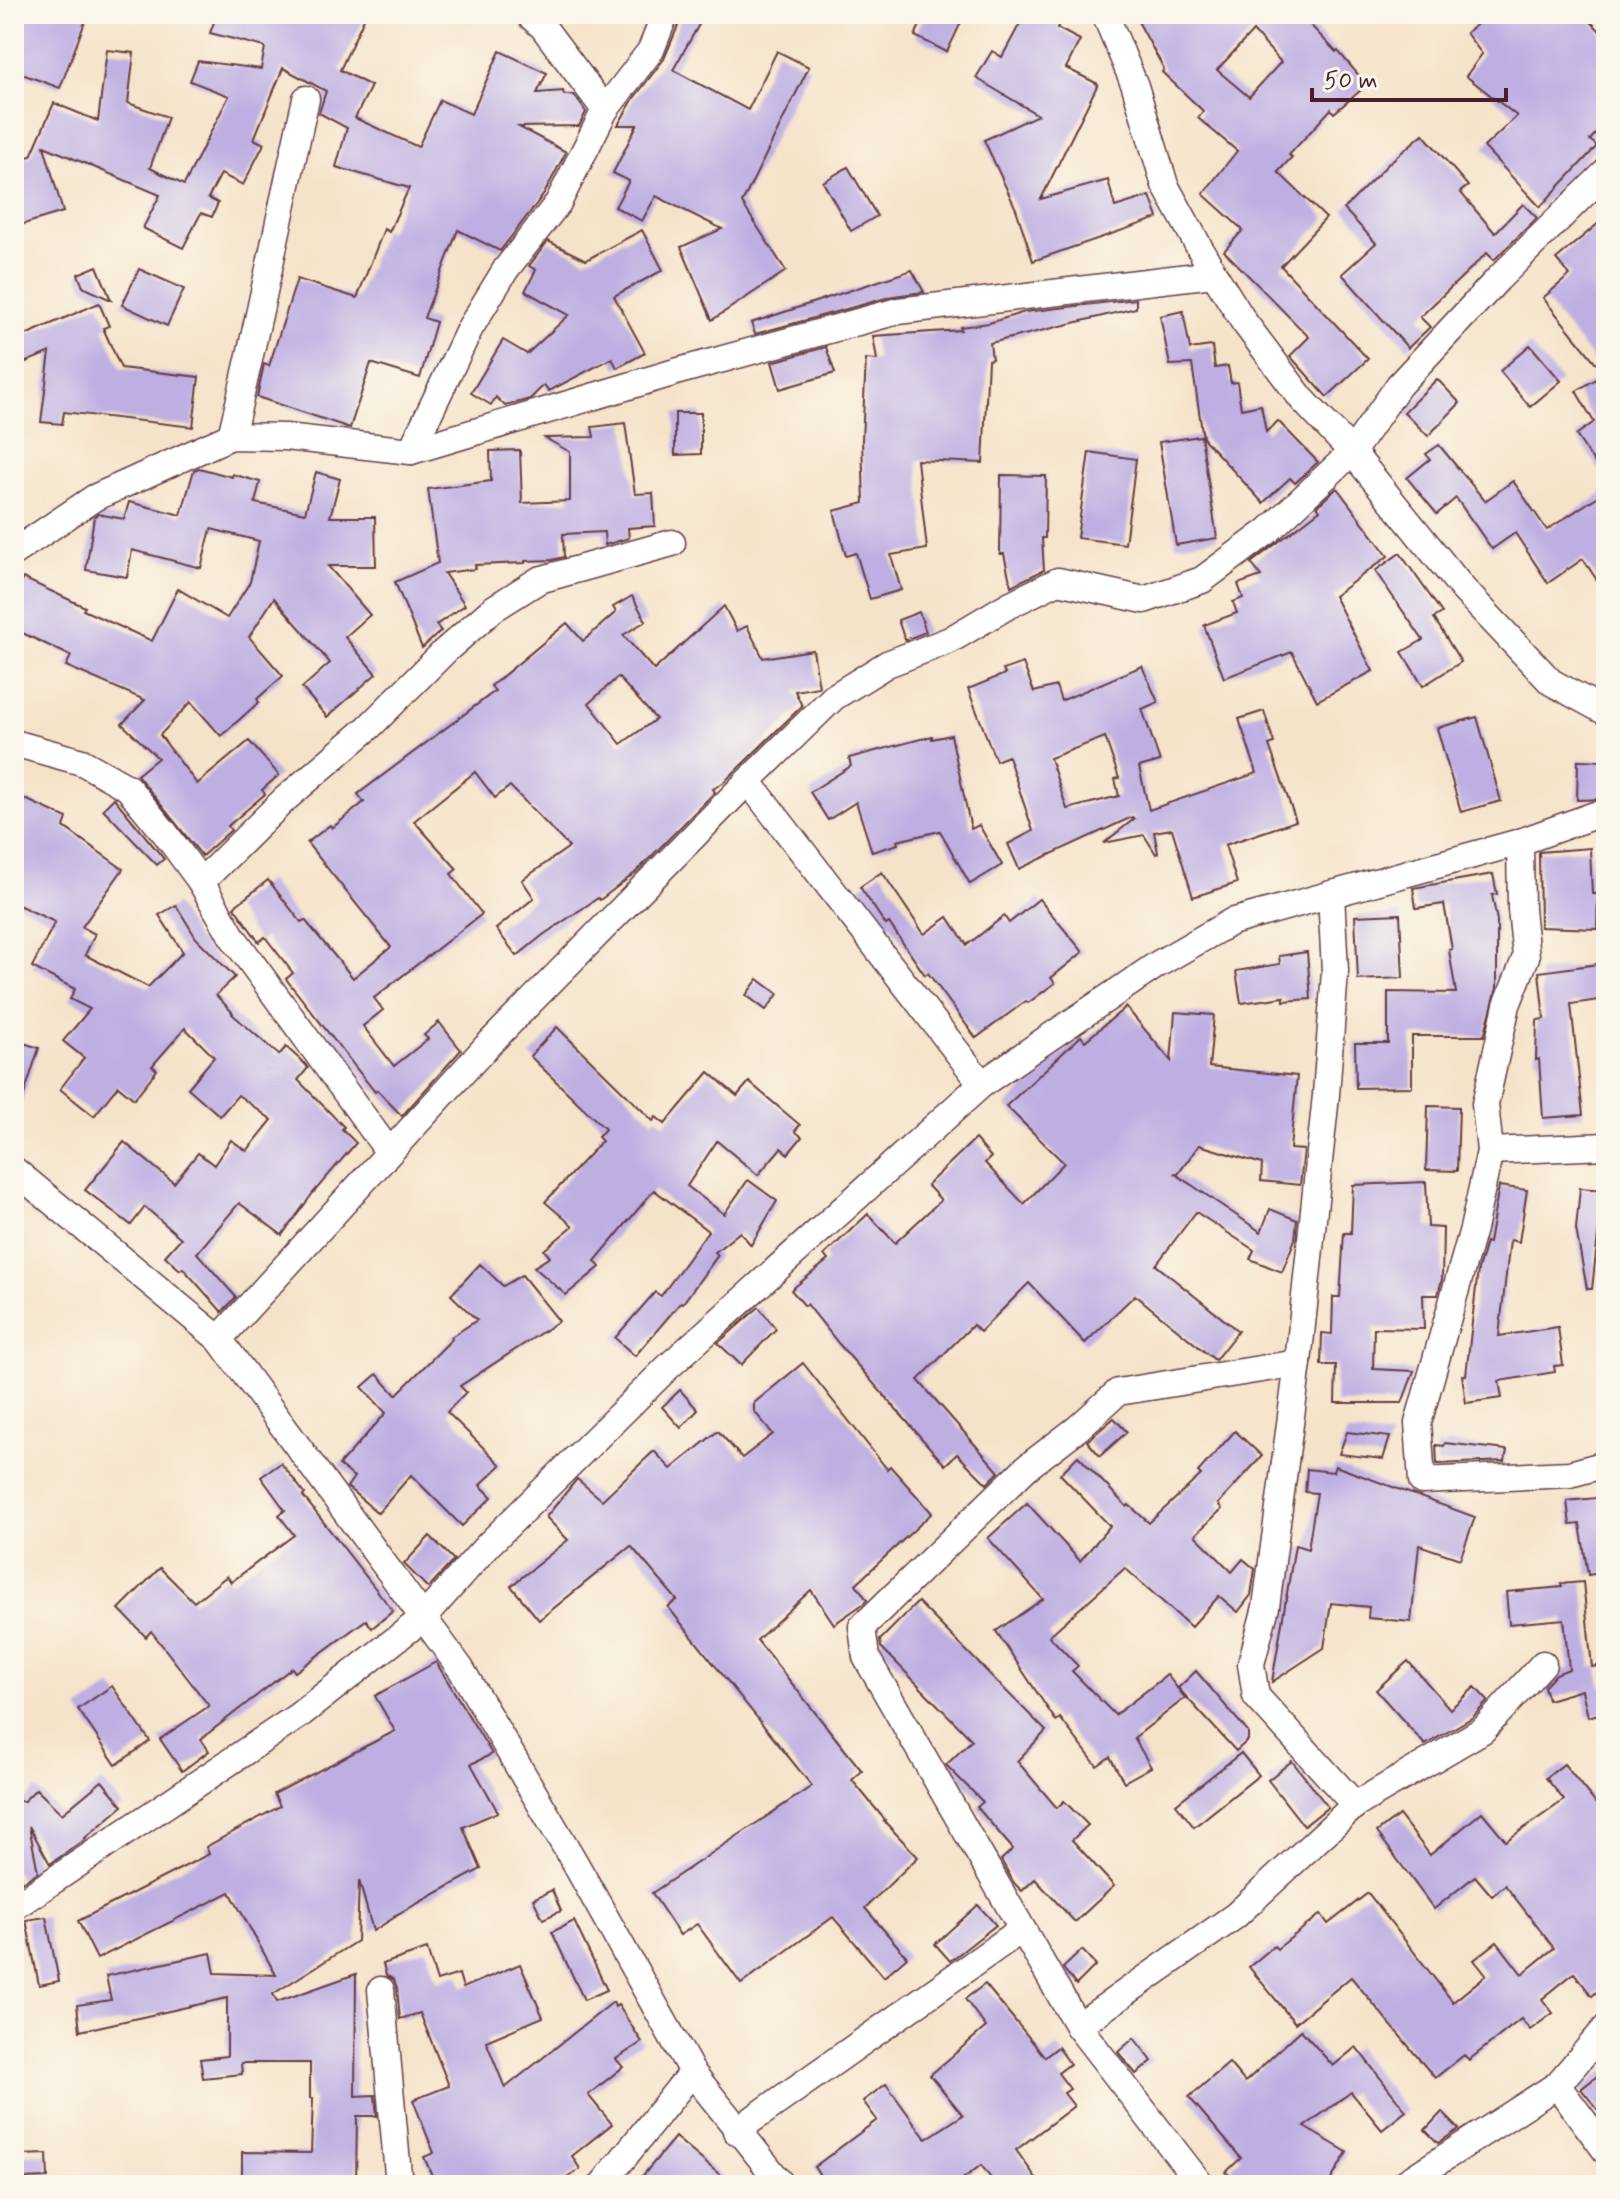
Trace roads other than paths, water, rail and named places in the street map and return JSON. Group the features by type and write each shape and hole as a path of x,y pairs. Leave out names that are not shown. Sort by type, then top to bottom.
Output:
{"street":[{"path":"528,14 543,27 605,110"},
{"path":"411,451 470,328 506,269 558,203 605,110 651,50 665,14"},
{"path":"1106,14 1135,86 1165,185 1244,322 1302,399 1352,452 1463,589 1551,682 1606,712"},
{"path":"231,436 253,350 269,262 306,99"},
{"path":"219,1339 486,1047 834,697 887,664 950,640 1009,605 1058,581 1144,600 1202,580 1268,531 1352,452 1399,385 1498,279 1603,184"},
{"path":"14,552 94,498 231,436 285,437 411,451 679,371 898,311 1214,274"},
{"path":"201,882 284,800 369,727 446,650 493,609 539,580 672,543"},
{"path":"14,743 82,762 128,788 201,882 232,936 389,1152"},
{"path":"748,781 982,1084"},
{"path":"14,1907 298,1716 422,1619 487,1546 668,1367 982,1084 1158,964 1231,922 1520,842 1595,815 1606,815"},
{"path":"1520,842 1521,909 1526,957 1507,1005 1485,1104 1490,1151 1465,1258 1418,1423 1422,1481 1570,1474 1606,1464"},
{"path":"1331,894 1335,971 1331,1033 1298,1363 1266,1607 1251,1664 1256,1696 1355,1805"},
{"path":"1490,1151 1606,1146"},
{"path":"14,1170 219,1339 461,1669 575,1863 692,2072 782,2185"},
{"path":"1201,2185 1078,2026 866,1657 862,1627 1026,1468 1118,1392 1298,1363"},
{"path":"1078,2026 1235,1916 1355,1805 1483,1730 1543,1664"},
{"path":"736,2131 1021,1930"},
{"path":"381,1990 399,2185"},
{"path":"1402,2185 1557,2085 1606,2028"},
{"path":"602,2185 692,2072"},
{"path":"1557,2085 1606,2151"}]}
